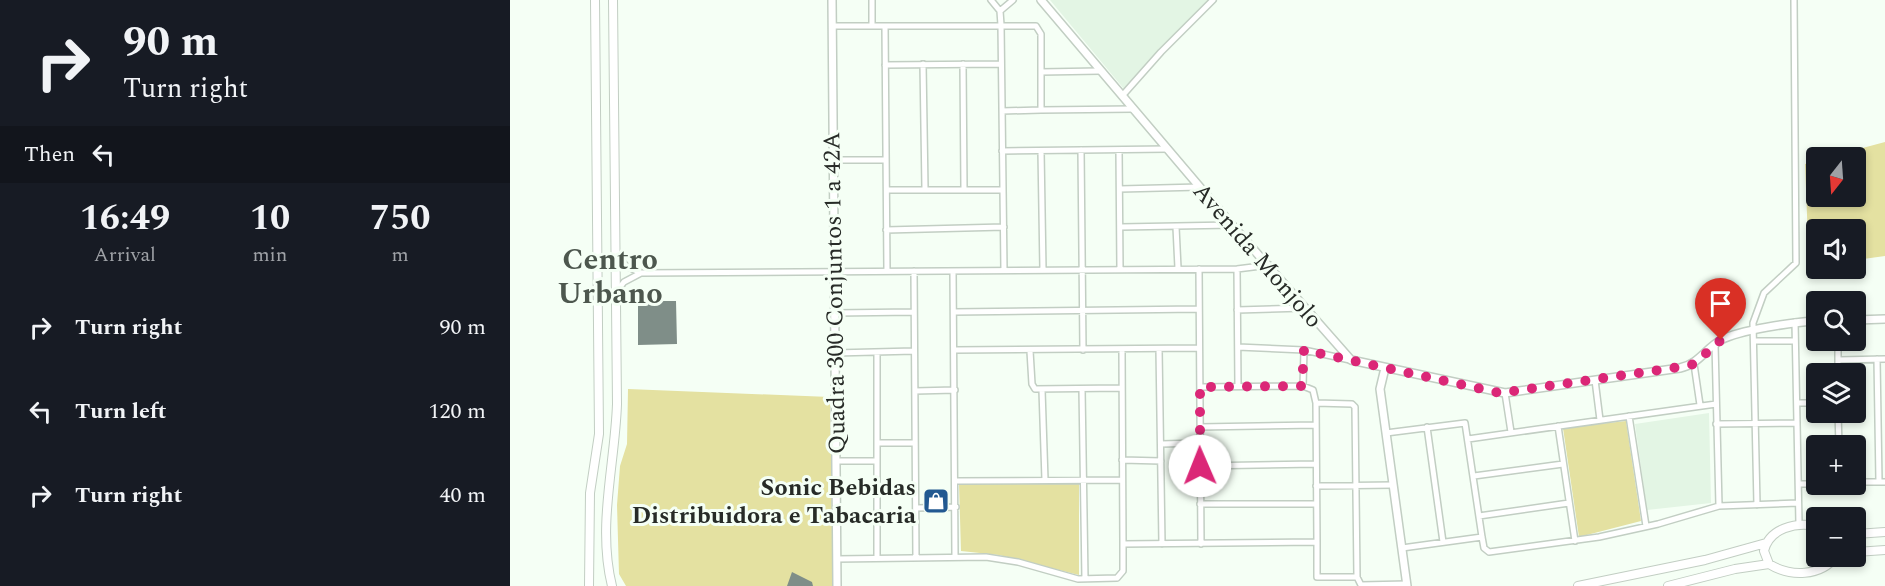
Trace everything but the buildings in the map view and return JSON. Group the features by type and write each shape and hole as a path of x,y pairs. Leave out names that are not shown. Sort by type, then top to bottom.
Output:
{"main road":[{"path":"589,586 590,493 599,434 600,294 595,0"},
{"path":"612,586 607,567 607,497 616,438 613,0"},
{"path":"599,254 608,250 616,254"},
{"path":"600,294 609,296 616,292"},
{"path":"1578,586 1705,560 1766,543 1782,530 1799,524 1806,525"},
{"path":"1866,533 1885,532"},
{"path":"1766,543 1764,555 1769,564"},
{"path":"1866,551 1885,550"},
{"path":"1705,560 1708,569 1706,577"},
{"path":"1668,586 1750,566 1769,564 1788,572 1807,573 1824,567"}],"street":[{"name":"Quadra 300 Conjuntos 1 a 42A","path":"832,0 837,586"},
{"path":"872,0 872,26"},
{"path":"991,0 1000,11 1001,25 1004,270"},
{"path":"1000,11 1013,0"},
{"name":"Avenida Monjolo","path":"1041,0 1232,225 1351,360"},
{"path":"1122,96 1161,52 1213,0"},
{"path":"1757,505 1754,318 1764,292 1796,263 1794,0"},
{"path":"832,26 1032,25 1039,28 1041,110"},
{"path":"885,26 886,271"},
{"path":"885,64 1001,64"},
{"path":"923,64 925,189"},
{"path":"963,64 964,189"},
{"path":"1041,72 1100,71"},
{"path":"1002,111 1133,109"},
{"path":"1002,151 1168,149"},
{"path":"1081,150 1083,350"},
{"path":"1119,150 1120,269"},
{"path":"1041,151 1043,270"},
{"path":"833,160 886,160"},
{"path":"1120,189 1200,187"},
{"path":"887,190 1003,190"},
{"path":"1121,227 1232,225"},
{"path":"886,230 1004,227"},
{"path":"1176,227 1178,268"},
{"path":"616,254 627,266 641,273 1237,269 1269,265"},
{"path":"1199,269 1201,544"},
{"path":"1237,269 1238,386"},
{"path":"914,271 916,558"},
{"path":"953,271 956,555"},
{"path":"616,292 624,282 641,273"},
{"path":"1237,310 1304,308"},
{"path":"954,312 1198,309"},
{"path":"834,313 914,312"},
{"path":"1866,320 1885,319"},
{"path":"1238,347 1304,350 1504,393 1694,364 1715,344 1729,336 1806,321"},
{"path":"1795,322 1799,524"},
{"path":"1754,341 1795,340"},
{"path":"1326,354 1334,343"},
{"path":"1715,344 1719,506"},
{"path":"955,350 1122,351 1199,348"},
{"path":"1159,350 1162,544"},
{"path":"1302,386 1304,350"},
{"path":"835,353 914,351"},
{"path":"1030,351 1033,387 1042,390 1121,388"},
{"path":"837,559 956,555 999,558 1085,579 1119,578 1123,571 1122,351"},
{"path":"1838,351 1838,360 1885,359"},
{"path":"877,352 877,558"},
{"path":"1866,482 1882,482 1877,359"},
{"path":"1694,364 1700,405"},
{"path":"1316,403 1354,406 1354,486 1358,583 1361,585 1407,585 1380,389 1385,368"},
{"path":"1595,380 1600,420"},
{"path":"1200,387 1302,386 1313,390 1316,403 1317,577 1357,576"},
{"path":"1082,389 1085,579"},
{"path":"915,392 955,390"},
{"path":"1042,390 1045,480"},
{"path":"1504,393 1511,432"},
{"path":"1468,439 1716,404"},
{"path":"1797,404 1806,404"},
{"path":"1629,416 1646,526"},
{"path":"1386,433 1465,423 1484,549 1489,552 1575,541 1646,526 1719,506 1798,503"},
{"path":"1716,423 1797,423"},
{"path":"1200,428 1316,425"},
{"path":"1558,426 1575,541"},
{"path":"1427,427 1443,542"},
{"path":"877,442 915,443"},
{"path":"1161,444 1200,443"},
{"path":"1122,460 1161,461"},
{"path":"836,461 877,461"},
{"path":"1200,466 1316,464"},
{"path":"1474,476 1563,464"},
{"path":"956,481 1122,480"},
{"path":"1799,484 1806,484"},
{"path":"1316,486 1393,485"},
{"path":"1479,516 1569,502"},
{"path":"1200,504 1316,504"},
{"path":"917,508 956,507"},
{"path":"1402,548 1482,537"},
{"path":"1123,544 1317,542"}],"shaded area":[{"path":"1050,0 1211,0 1124,89"},
{"path":"1885,142 1885,256 1866,259 1866,219 1807,219 1807,207 1866,207 1866,147"},
{"path":"628,389 830,397 833,586 626,586 619,574 617,505 620,466 627,444"},
{"path":"1709,413 1711,503 1647,510 1635,424"},
{"path":"1626,421 1641,521 1579,537 1563,428"},
{"path":"959,484 1079,484 1079,575 999,555 961,551"}],"place":[{"name":"Sonic Bebidas Distribuidora e Tabacaria","path":"936,501"}],"district":[{"name":"Centro Urbano","path":"610,276"}],"route":[{"path":"1200,466 1200,387 1302,386 1304,350 1504,393 1680,368 1694,364 1721,340"}]}
